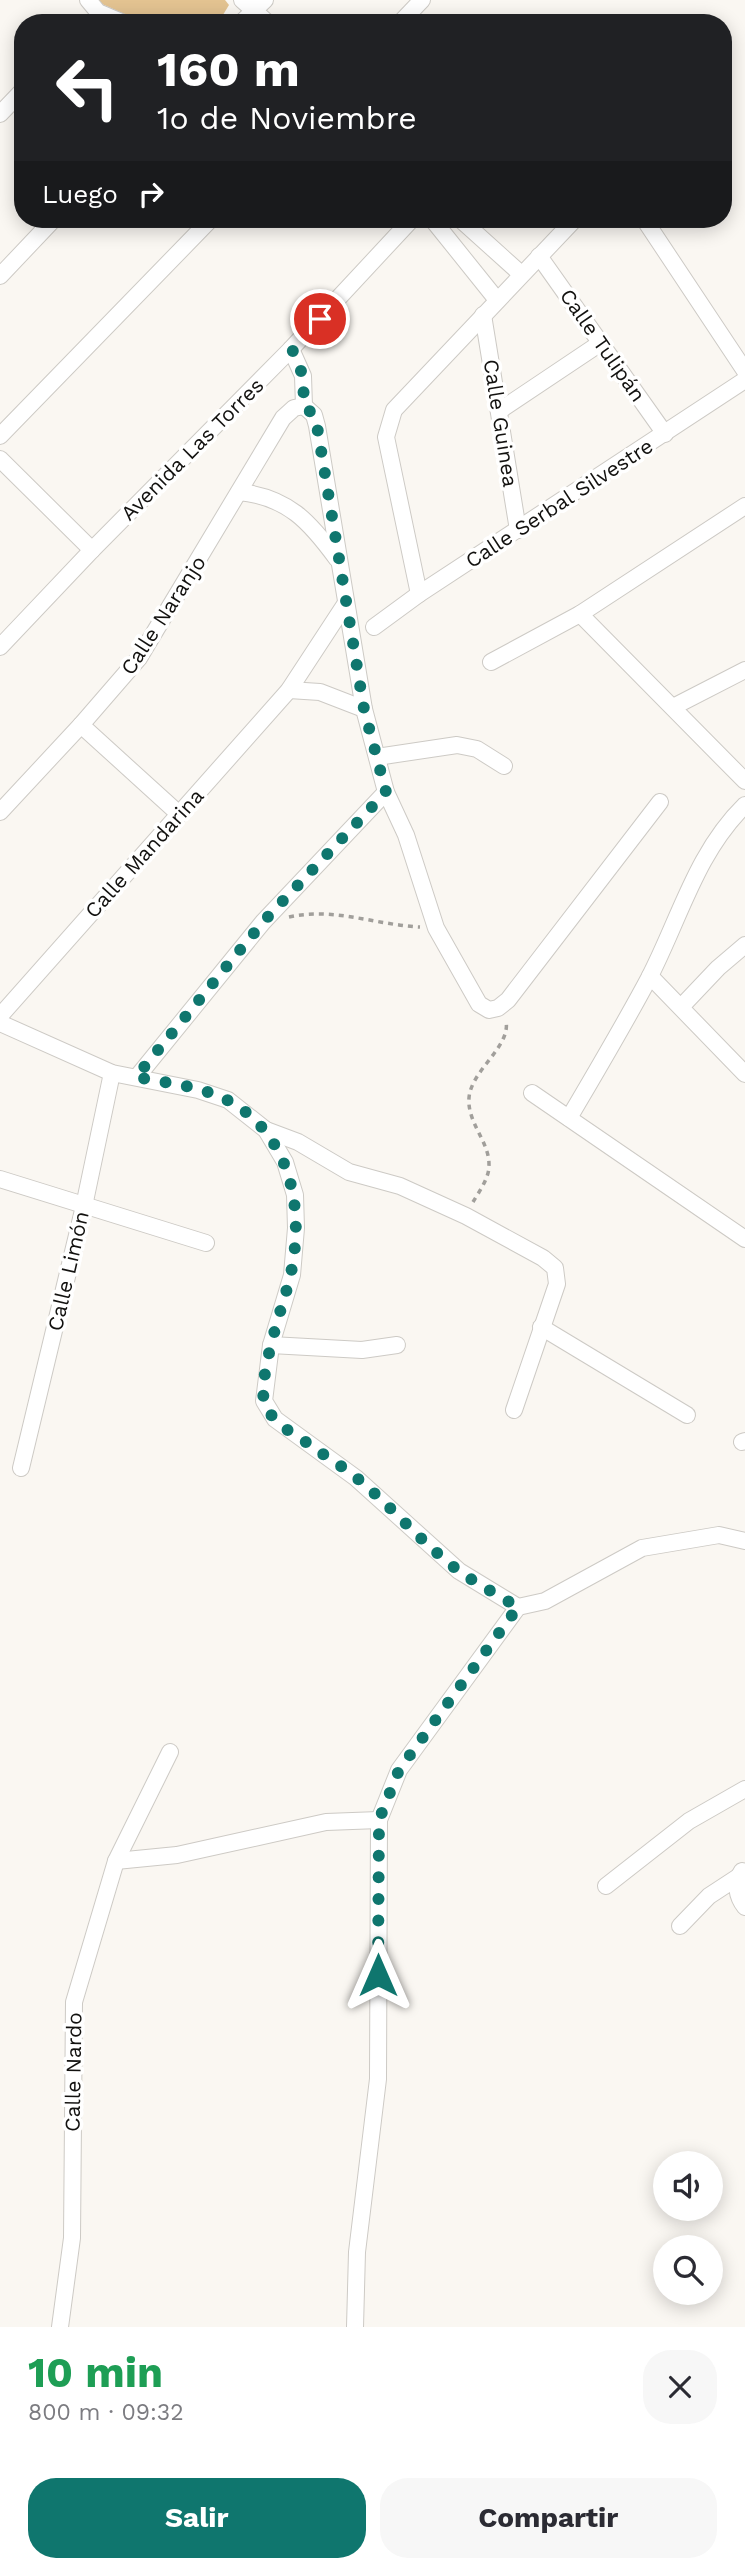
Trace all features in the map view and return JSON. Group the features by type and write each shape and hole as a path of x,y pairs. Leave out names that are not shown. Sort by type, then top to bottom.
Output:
{"street":[{"path":"409,14 422,0"},
{"path":"0,114 14,99"},
{"path":"0,276 45,228"},
{"path":"0,436 202,228"},
{"name":"Avenida Las Torres","path":"0,647 92,550 292,349 404,228"},
{"path":"439,228 497,300"},
{"path":"470,228 521,274"},
{"path":"419,594 386,438 394,410 566,228"},
{"path":"650,228 745,371"},
{"name":"Calle Tulipán","path":"539,256 665,434"},
{"name":"Calle Guinea","path":"483,316 518,530"},
{"path":"499,411 602,342"},
{"path":"292,349 303,376 304,406 314,415 317,426 364,709 386,792 406,835 436,928 479,1004 489,1010 509,1000 660,803"},
{"name":"Calle Serbal Silvestre","path":"374,627 419,594 745,380"},
{"name":"Calle Naranjo","path":"0,812 139,658 283,418 294,408 304,406"},
{"path":"0,460 92,550"},
{"path":"239,492 277,501 296,512 341,564"},
{"path":"491,662 580,614 745,506"},
{"name":"Calle Mandarina","path":"0,1016 289,690 346,603"},
{"path":"580,614 745,780"},
{"path":"673,707 745,670"},
{"path":"289,690 320,692 364,709"},
{"path":"81,725 179,814"},
{"path":"377,758 457,744 477,749 504,766"},
{"path":"136,1077 263,922 386,792"},
{"path":"569,1118 650,976 699,865 729,821 745,805"},
{"path":"681,1007 718,968 745,945"},
{"path":"650,976 745,1074"},
{"path":"0,1023 112,1073 198,1090 228,1100 266,1130 298,1142 349,1172 400,1186 466,1216 543,1258 555,1268 557,1284 514,1410"},
{"name":"Calle Limón","path":"21,1468 84,1206 112,1073"},
{"path":"532,1093 745,1239"},
{"path":"266,1130 285,1161 295,1195 296,1228 292,1275 271,1345 264,1401 275,1419 356,1478 459,1571 518,1607"},
{"path":"0,1180 206,1243"},
{"path":"541,1327 687,1415"},
{"path":"271,1345 362,1350 397,1345"},
{"path":"355,2327 356,2252 377,2079 379,1820 399,1770 518,1607 545,1601 642,1548 719,1535 745,1541"},
{"name":"Calle Nardo","path":"60,2327 72,2238 74,2001 116,1861 170,1752"},
{"path":"606,1886 689,1821 745,1789"},
{"path":"116,1861 177,1855 326,1822 379,1820"},
{"path":"742,1873 737,1890 745,1907"},
{"path":"680,1926 709,1896 742,1873"}],"path":[{"path":"263,922 302,914 352,916 399,926 436,928"},
{"path":"466,1216 489,1167 483,1144 470,1114 469,1096 477,1076 504,1037 507,1027 503,1005"}],"shaded area":[{"path":"99,0 225,0 229,5 224,14 125,14"}],"route":[{"path":"320,319 292,349 303,376 304,406 314,415 317,426 364,709 386,792 263,922 136,1077 198,1090 228,1100 266,1130 285,1161 295,1195 296,1228 292,1275 271,1345 266,1374 264,1401 275,1419 356,1478 459,1571 518,1607 399,1770 379,1820 378,1975"}]}
